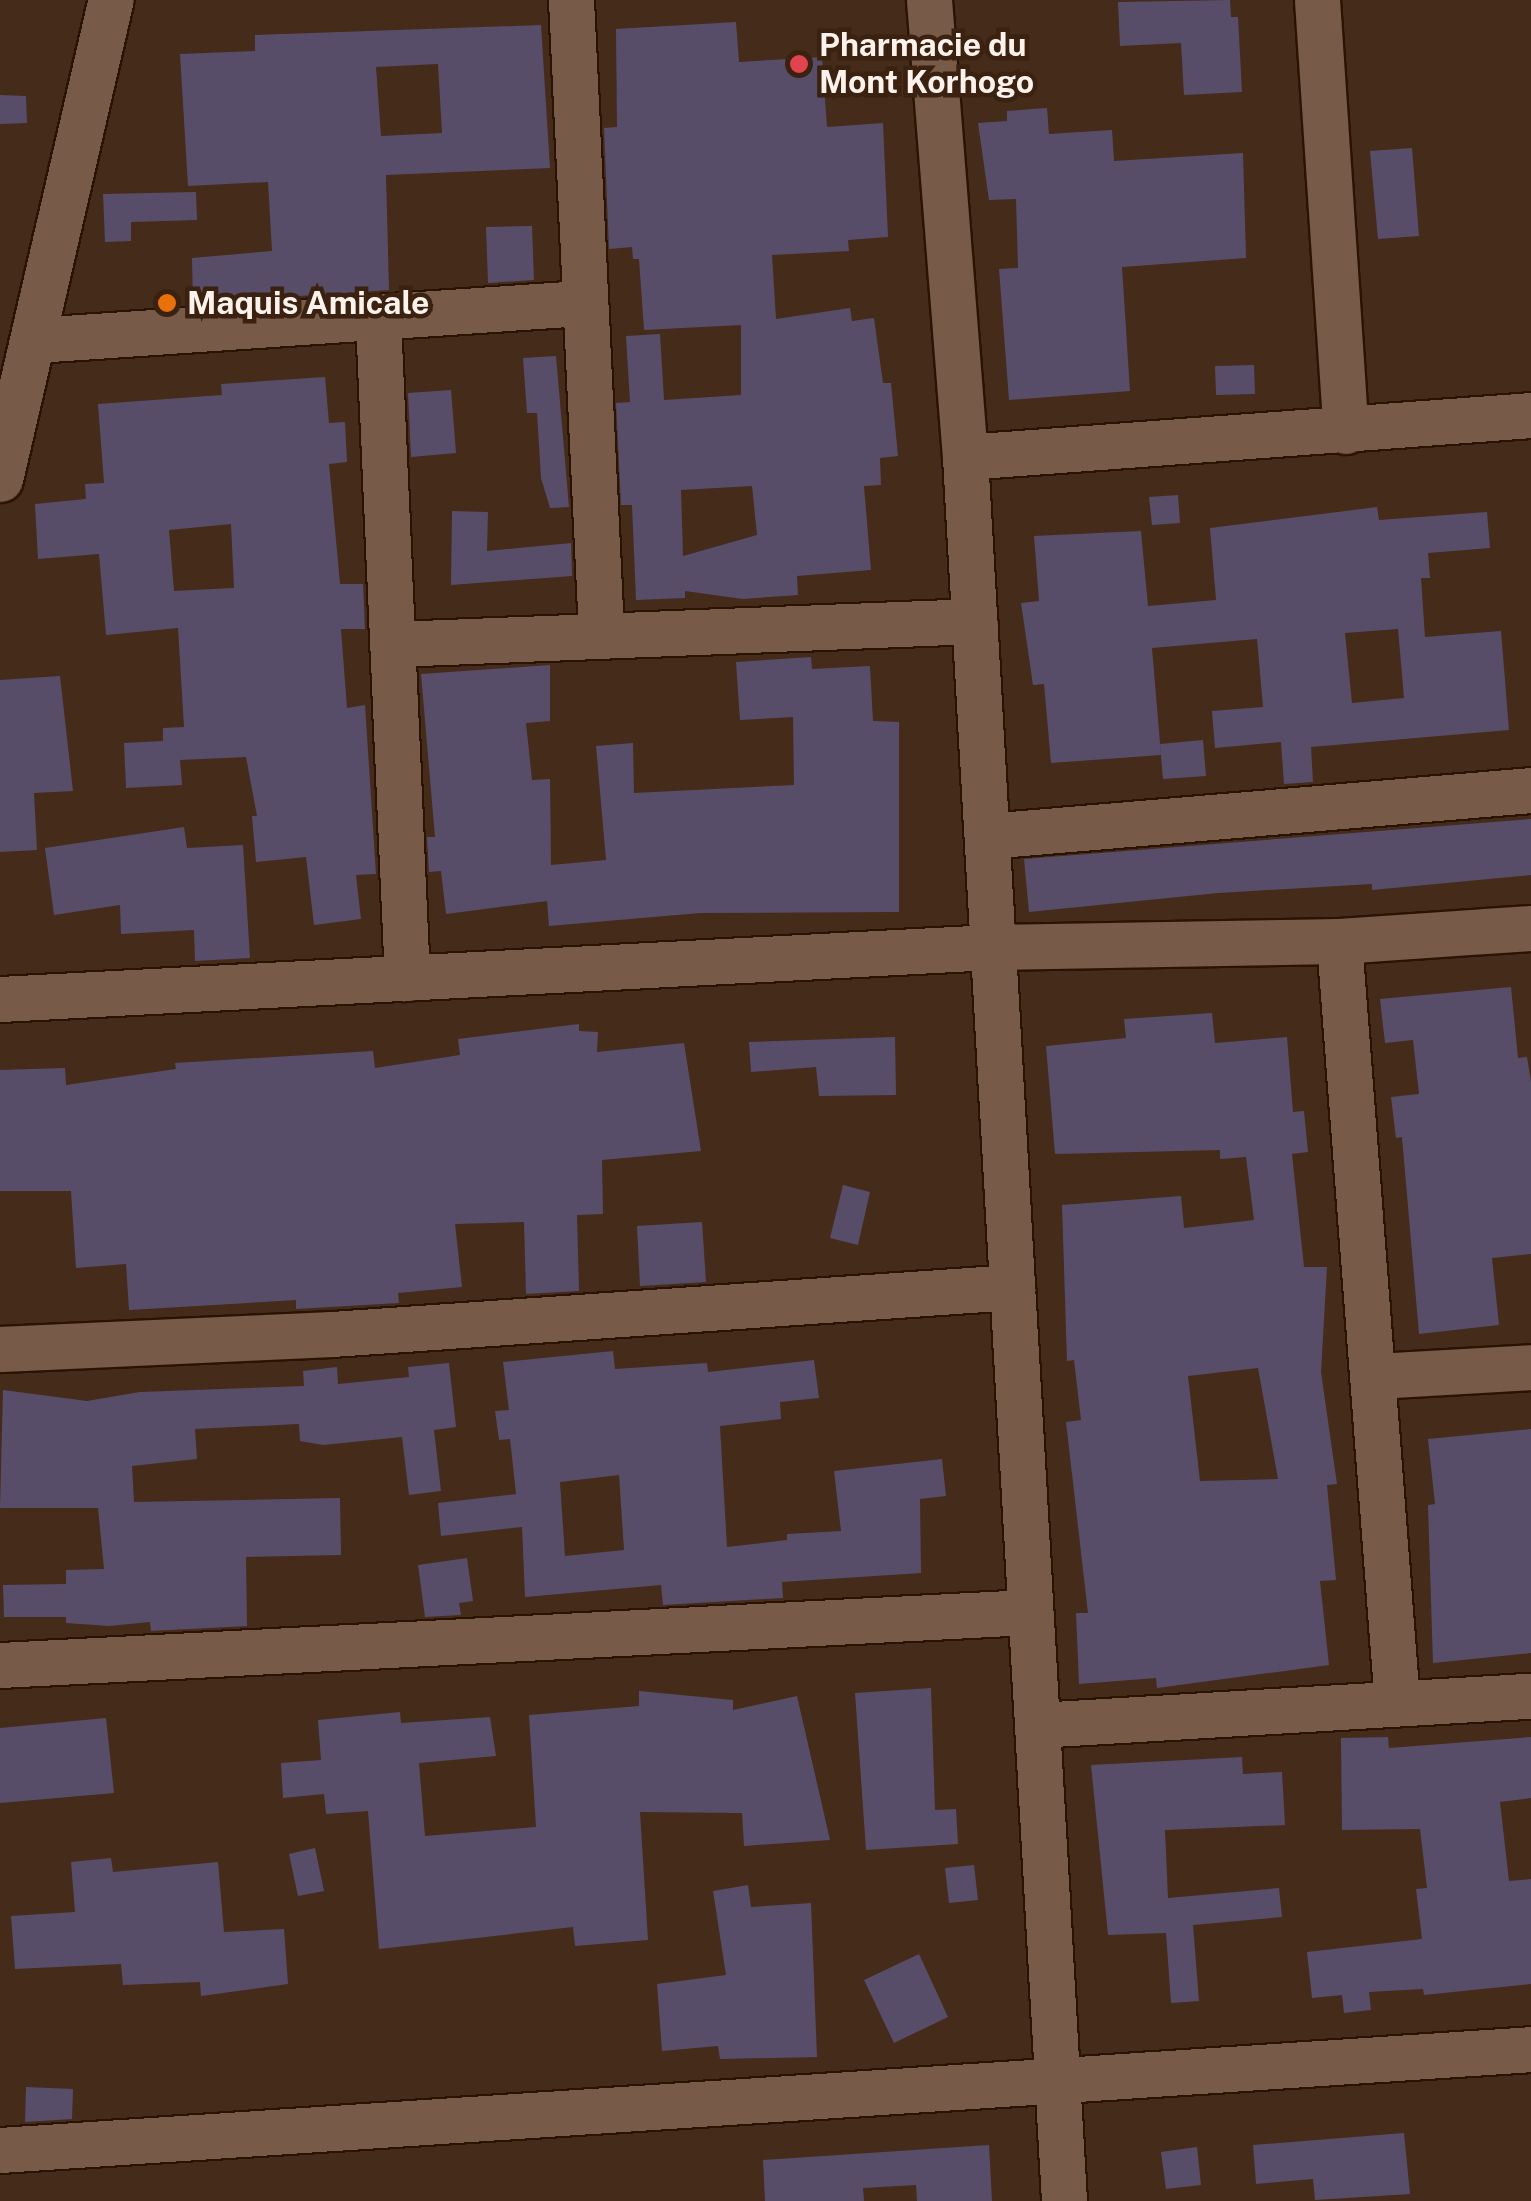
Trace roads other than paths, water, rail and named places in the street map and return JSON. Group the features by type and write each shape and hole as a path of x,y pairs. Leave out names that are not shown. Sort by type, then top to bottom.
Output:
{"street":[{"path":"0,479 36,340 111,0"},
{"path":"571,0 581,303 602,632"},
{"path":"928,0 965,457 1064,2201"},
{"path":"1317,0 1346,431"},
{"path":"36,340 378,320 581,303"},
{"path":"378,320 408,978"},
{"path":"965,457 1531,415"},
{"path":"395,644 602,632 974,621"},
{"path":"987,836 1531,790"},
{"path":"0,999 993,948 1339,941 1531,928"},
{"path":"1339,941 1376,1376 1397,1703"},
{"path":"0,1349 332,1334 1012,1287"},
{"path":"1376,1376 1531,1367"},
{"path":"0,1664 1030,1612"},
{"path":"1037,1724 1531,1696"},
{"path":"0,2150 1531,2049"}],"place":[{"name":"Pharmacie du Mont Korhogo","path":"799,64"},
{"name":"Maquis Amicale","path":"167,303"}]}
